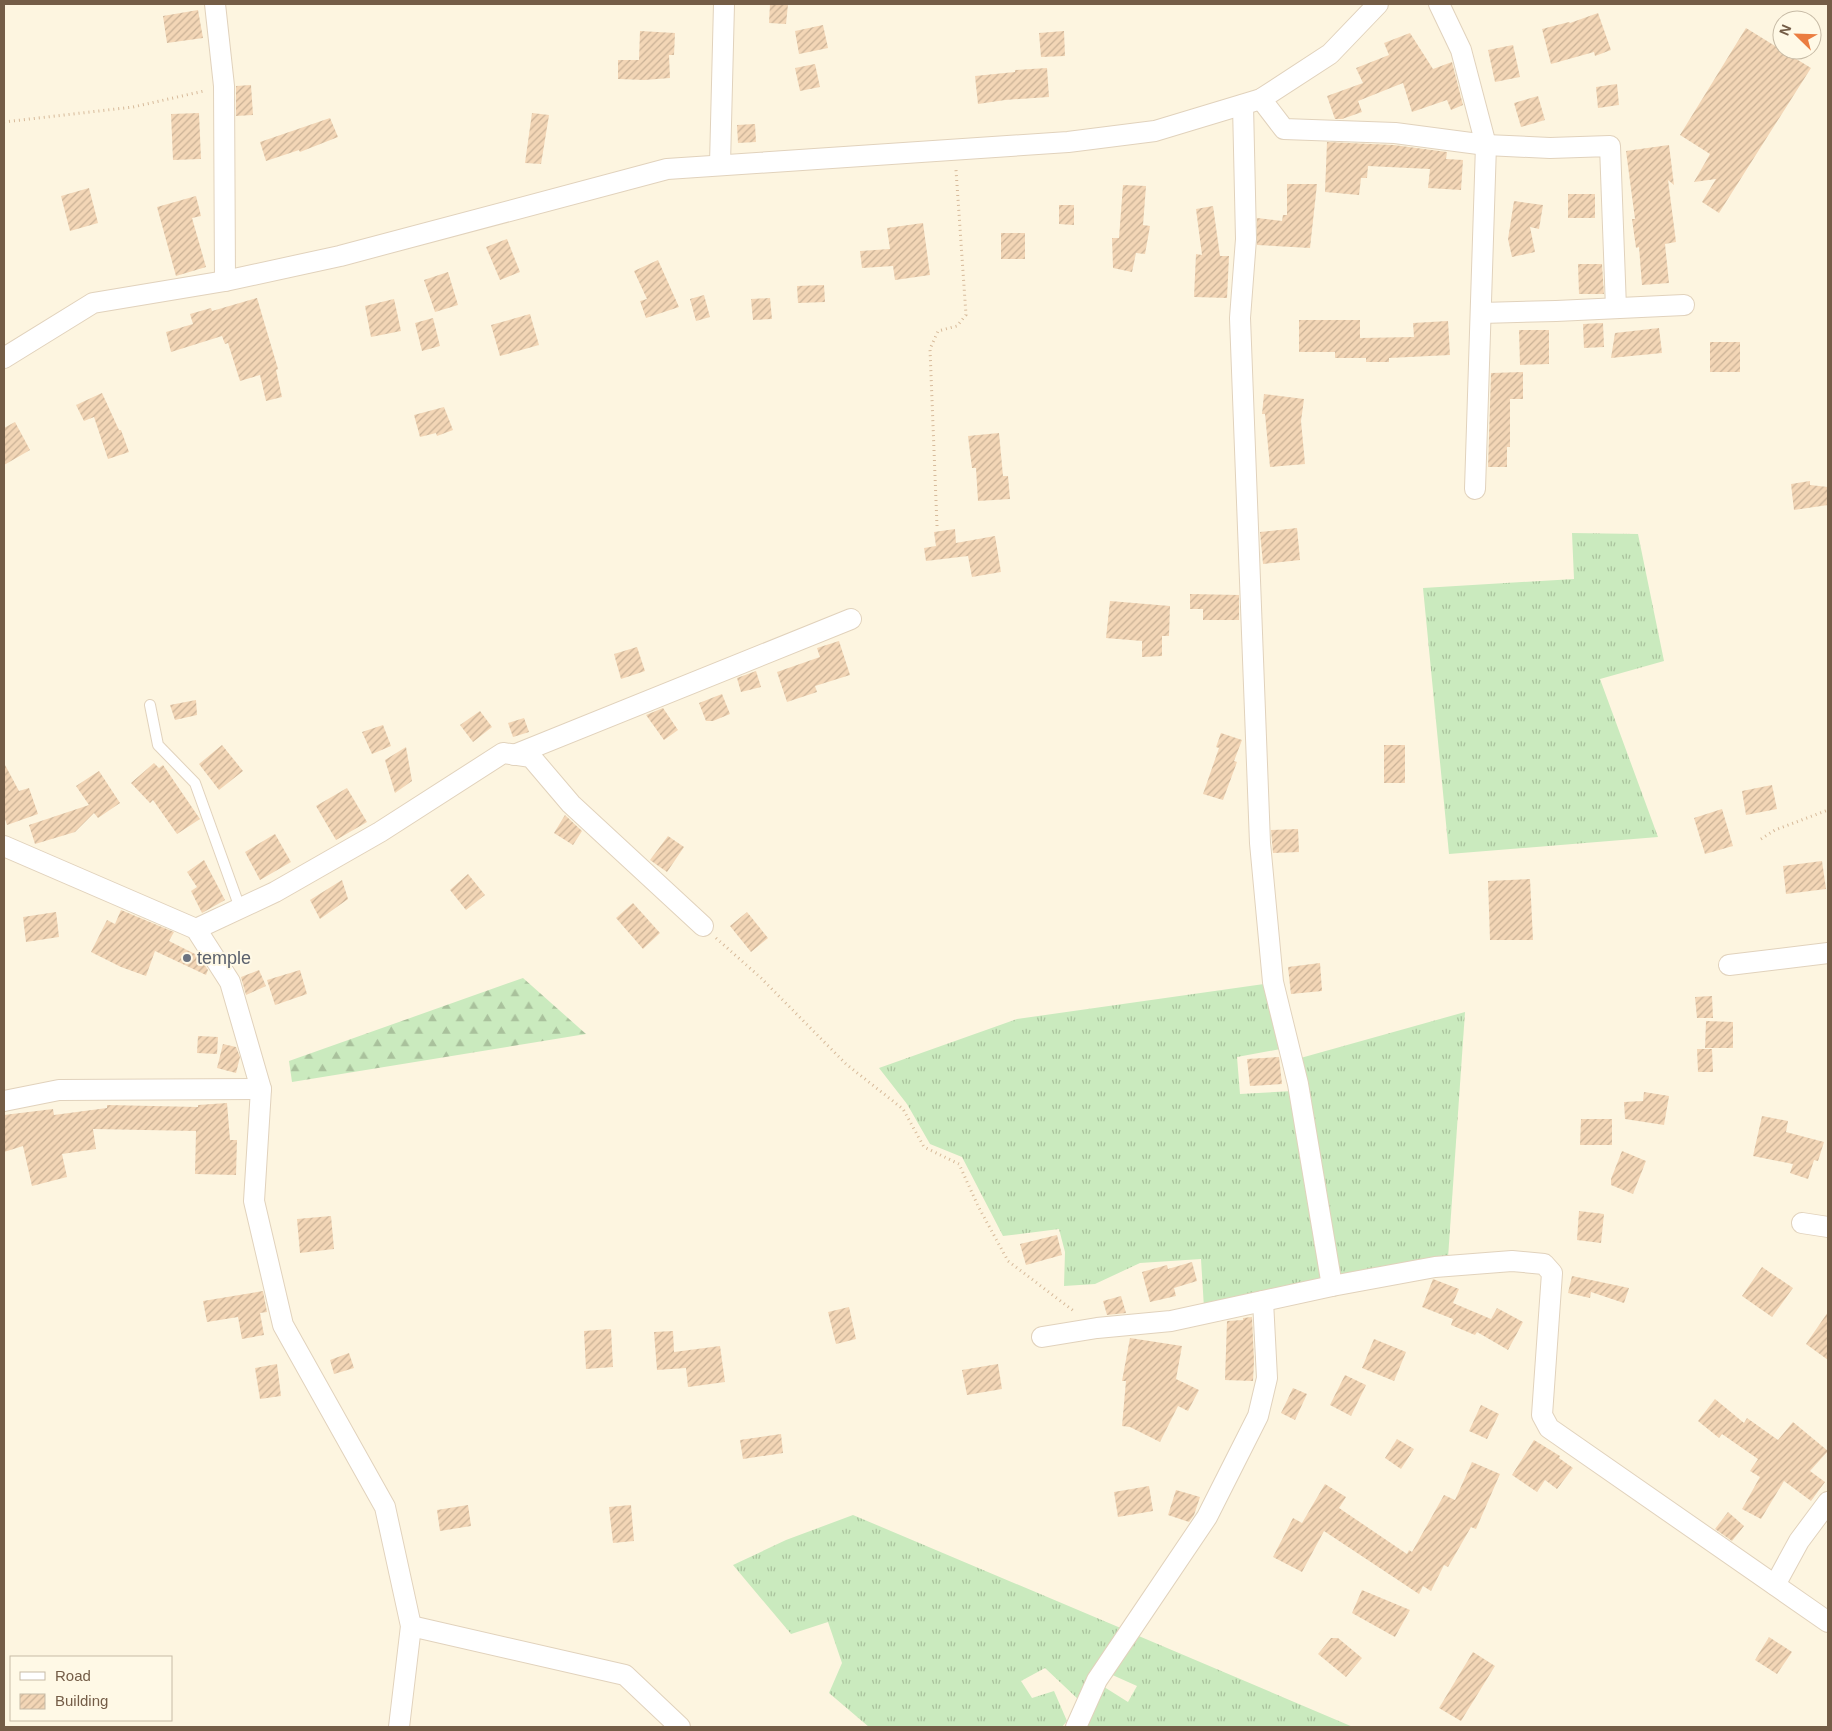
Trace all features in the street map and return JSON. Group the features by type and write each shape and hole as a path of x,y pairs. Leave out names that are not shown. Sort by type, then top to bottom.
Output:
{"street":[{"path":"215,4 224,86 225,281"},
{"path":"720,164 724,4"},
{"path":"4,358 93,303 225,281 340,256 667,169 1068,142 1155,132 1252,102 1330,54 1378,4"},
{"path":"1439,4 1461,50 1486,146 1475,489"},
{"path":"1252,102 1284,129 1395,133 1486,146 1550,148 1610,146 1616,308"},
{"path":"1252,102 1246,239 1240,318 1260,843 1273,982 1298,1084 1332,1286"},
{"path":"1481,313 1684,305"},
{"path":"514,755 851,619"},
{"path":"196,929 275,892 380,832 503,753 531,757 571,804 702,926"},
{"path":"4,846 196,929 230,982 261,1089 254,1200 283,1325 386,1508 411,1626 399,1727"},
{"path":"1729,965 1828,953"},
{"path":"4,1101 59,1090 261,1089"},
{"path":"1802,1223 1828,1227"},
{"path":"1042,1337 1097,1328 1171,1320 1332,1286 1435,1267 1512,1261 1544,1264 1552,1273 1542,1415 1549,1428 1828,1622"},
{"path":"1076,1727 1097,1680 1207,1517 1258,1416 1267,1378 1264,1300"},
{"path":"1775,1585 1799,1541 1828,1502"},
{"path":"411,1626 625,1675 680,1727"}],"lane":[{"path":"150,705 158,745 195,783 240,908"}],"path":[{"path":"4,122 133,107 224,86"},
{"path":"937,526 930,348 938,331 957,326 966,315 954,149"},
{"path":"1761,839 1775,830 1828,810"},
{"path":"702,926 760,978 846,1064 902,1109 924,1147 959,1164 978,1206 1008,1261 1097,1328"}],"green space":[{"path":"1572,533 1638,534 1664,661 1600,679 1658,837 1449,854 1423,588 1574,579"},
{"path":"523,978 586,1034 292,1082 289,1061"},
{"path":"1264,984 1286,1048 1237,1057 1240,1094 1293,1091 1329,1284 1204,1308 1201,1259 1140,1263 1095,1284 1064,1286 1065,1252 1059,1229 1003,1236 962,1157 930,1144 907,1104 879,1068 1017,1019"},
{"path":"1465,1012 1448,1258 1335,1282 1297,1059"},
{"path":"853,1515 1123,1629 1080,1701 1045,1668 1021,1681 1032,1698 1054,1691 1067,1721 1062,1727 869,1727 829,1693 842,1663 828,1622 791,1634 733,1565 786,1540"},
{"path":"1134,1634 1353,1727 1086,1727 1101,1685 1128,1702 1137,1686 1108,1673"}],"building":[{"path":"770,4 788,4 786,24 769,23"},
{"path":"198,10 203,38 167,43 163,16"},
{"path":"1598,13 1611,50 1595,56 1594,52 1551,64 1542,29 1570,23"},
{"path":"823,25 828,48 799,54 795,31"},
{"path":"1746,28 1772,44 1772,60 1798,60 1811,68 1719,213 1702,202 1716,179 1694,182 1710,154 1680,135"},
{"path":"640,31 675,33 674,55 669,55 670,78 618,79 618,60 639,60"},
{"path":"1064,31 1065,56 1041,57 1039,33"},
{"path":"1410,33 1433,69 1452,62 1463,105 1451,110 1447,100 1412,112 1403,83 1358,101 1362,112 1342,119 1335,119 1327,96 1363,83 1356,68 1389,55 1384,43"},
{"path":"1513,45 1520,77 1495,82 1488,50"},
{"path":"815,64 820,87 800,91 795,68"},
{"path":"1047,68 1049,97 978,104 975,76 1015,72 1015,70"},
{"path":"1617,84 1619,105 1598,108 1596,87"},
{"path":"251,85 253,115 236,116 236,86"},
{"path":"1538,96 1545,120 1521,127 1514,103"},
{"path":"199,113 201,159 173,160 171,114"},
{"path":"532,113 549,115 541,164 525,163"},
{"path":"330,118 338,137 300,152 299,150 266,161 260,142"},
{"path":"755,124 756,142 738,143 737,125"},
{"path":"1327,142 1394,145 1447,152 1446,159 1463,160 1461,190 1428,188 1430,169 1368,166 1367,178 1361,178 1359,195 1325,192"},
{"path":"1669,145 1674,185 1668,180 1676,242 1665,244 1669,283 1642,285 1639,247 1636,248 1632,219 1635,219 1626,151"},
{"path":"1287,184 1317,184 1310,248 1257,245 1257,218 1282,221 1283,215 1287,215"},
{"path":"1123,185 1146,186 1143,225 1150,226 1145,254 1136,253 1132,272 1113,268 1112,238 1119,238"},
{"path":"89,188 98,223 70,231 61,196"},
{"path":"1568,194 1595,194 1595,218 1568,218"},
{"path":"196,196 201,216 192,218 206,267 176,276 157,207"},
{"path":"1514,201 1543,205 1539,229 1530,227 1535,252 1512,257 1508,239"},
{"path":"1059,205 1074,205 1074,225 1059,224"},
{"path":"1213,206 1220,256 1229,256 1227,298 1194,297 1196,254 1202,255 1196,209"},
{"path":"923,223 930,275 895,280 893,266 862,268 860,251 890,249 887,228"},
{"path":"1001,233 1025,233 1025,259 1001,259"},
{"path":"507,239 520,272 500,280 486,247"},
{"path":"658,260 679,307 646,318 640,301 647,299 634,271"},
{"path":"1578,264 1602,264 1604,294 1579,294"},
{"path":"448,272 458,305 435,312 424,280"},
{"path":"824,285 825,302 798,303 797,286"},
{"path":"704,295 710,317 696,321 690,299"},
{"path":"257,298 278,369 276,370 282,397 266,401 260,375 240,381 228,343 225,344 222,336 171,352 166,332 193,324 190,314 211,308 212,311"},
{"path":"770,298 772,319 753,320 751,299"},
{"path":"394,299 401,331 371,337 365,306"},
{"path":"530,314 539,345 500,356 491,325"},
{"path":"433,318 440,346 422,351 415,323"},
{"path":"1299,320 1360,320 1360,338 1414,337 1413,323 1448,321 1450,355 1389,358 1389,362 1366,362 1366,358 1335,358 1335,352 1299,352"},
{"path":"1603,323 1604,347 1584,348 1583,324"},
{"path":"1659,328 1662,353 1611,358 1615,333"},
{"path":"1519,330 1549,330 1549,364 1520,365"},
{"path":"1710,342 1740,342 1740,372 1710,372"},
{"path":"1523,372 1523,399 1510,399 1510,447 1507,447 1507,467 1488,467 1491,373"},
{"path":"102,393 119,430 121,430 129,452 108,459 94,417 84,421 76,405"},
{"path":"1264,394 1304,399 1301,421 1305,464 1270,467 1265,414 1262,414"},
{"path":"444,407 453,430 437,436 436,433 420,437 414,415"},
{"path":"15,422 30,450 4,465 4,428"},
{"path":"999,433 1003,476 1008,476 1010,499 978,501 976,468 972,468 968,436"},
{"path":"1810,481 1810,485 1828,487 1828,505 1794,510 1791,484"},
{"path":"1297,528 1300,560 1263,564 1260,532"},
{"path":"955,529 956,543 995,536 1001,572 972,577 968,556 926,561 924,548 936,546 934,532"},
{"path":"1190,594 1239,595 1239,620 1203,620 1203,609 1190,609"},
{"path":"1110,601 1170,606 1169,636 1162,636 1162,656 1142,657 1142,641 1106,638"},
{"path":"839,641 850,675 815,686 817,692 787,702 777,672 820,657 817,648"},
{"path":"637,647 645,671 621,679 614,654"},
{"path":"756,671 761,687 741,692 737,678"},
{"path":"722,694 730,714 713,721 706,721 699,703"},
{"path":"196,700 197,715 175,720 170,705"},
{"path":"663,708 678,730 664,740 646,715"},
{"path":"480,711 492,727 473,742 460,725"},
{"path":"524,718 529,732 513,737 508,723"},
{"path":"383,725 391,746 372,754 362,732"},
{"path":"1221,733 1242,740 1234,761 1237,762 1223,800 1203,794 1219,748 1216,747"},
{"path":"222,745 243,771 219,790 199,764"},
{"path":"1384,745 1405,745 1405,783 1384,783"},
{"path":"406,747 412,781 395,793 385,760"},
{"path":"4,763 19,791 29,788 38,814 7,825 4,816"},
{"path":"154,763 159,768 163,765 200,819 177,834 153,800 150,803 131,783"},
{"path":"99,771 120,803 98,818 94,813 75,832 35,844 29,825 89,805 76,786"},
{"path":"1772,785 1777,809 1746,815 1742,791"},
{"path":"347,788 367,822 336,840 316,806"},
{"path":"1722,809 1733,846 1705,854 1694,818"},
{"path":"565,815 582,831 573,845 554,833"},
{"path":"1298,829 1299,852 1273,853 1271,830"},
{"path":"275,834 291,862 260,880 245,852"},
{"path":"668,836 684,847 667,872 650,860"},
{"path":"204,860 225,900 202,913 191,891 197,887 187,872"},
{"path":"1822,861 1826,889 1786,894 1783,866"},
{"path":"468,874 485,895 466,910 450,890"},
{"path":"1530,879 1533,940 1490,940 1488,881"},
{"path":"342,880 348,899 320,919 310,900"},
{"path":"633,903 660,933 643,949 616,918"},
{"path":"121,910 174,932 169,941 199,956 208,970 206,975 155,951 146,976 121,967 91,952 107,920 115,924"},
{"path":"56,912 59,937 26,942 23,917"},
{"path":"747,912 768,938 751,952 730,926"},
{"path":"1320,963 1322,991 1291,994 1288,967"},
{"path":"259,970 266,986 246,995 241,977"},
{"path":"300,970 307,994 275,1005 267,980"},
{"path":"1712,996 1713,1018 1697,1018 1695,997"},
{"path":"1706,1021 1733,1022 1733,1048 1705,1048"},
{"path":"198,1036 218,1037 217,1054 197,1053"},
{"path":"223,1044 236,1047 240,1057 236,1073 217,1068"},
{"path":"1697,1049 1712,1049 1713,1072 1698,1072"},
{"path":"1279,1057 1282,1084 1250,1086 1247,1059"},
{"path":"1644,1092 1669,1096 1664,1125 1625,1119 1624,1102 1643,1101"},
{"path":"227,1103 230,1140 237,1140 236,1175 195,1174 196,1131 93,1129 96,1149 62,1154 67,1177 32,1186 23,1146 4,1152 4,1115 53,1109 54,1115 107,1108 107,1105 198,1107 198,1105"},
{"path":"1762,1116 1788,1121 1786,1132 1824,1142 1818,1161 1814,1160 1808,1179 1790,1173 1793,1164 1753,1156"},
{"path":"1581,1119 1612,1119 1612,1145 1580,1145"},
{"path":"1622,1151 1646,1161 1633,1194 1611,1185 1611,1179"},
{"path":"1579,1211 1604,1214 1601,1243 1577,1240"},
{"path":"331,1216 334,1249 300,1253 297,1219"},
{"path":"1057,1235 1062,1255 1026,1265 1020,1244"},
{"path":"1192,1262 1197,1281 1174,1288 1176,1296 1150,1302 1142,1272 1167,1265 1168,1269"},
{"path":"1762,1267 1793,1288 1772,1317 1742,1296"},
{"path":"1572,1276 1629,1288 1624,1303 1591,1292 1590,1298 1568,1293"},
{"path":"1433,1279 1459,1289 1453,1303 1491,1319 1497,1308 1523,1322 1508,1350 1477,1332 1475,1335 1451,1325 1453,1319 1422,1307"},
{"path":"263,1291 267,1312 260,1313 264,1335 242,1339 238,1317 207,1322 203,1301"},
{"path":"1121,1296 1126,1313 1107,1315 1103,1301"},
{"path":"849,1307 856,1339 836,1344 828,1312"},
{"path":"1828,1312 1828,1360 1806,1344"},
{"path":"1252,1317 1253,1381 1225,1380 1227,1321 1243,1320 1243,1318"},
{"path":"611,1329 613,1367 586,1369 584,1331"},
{"path":"673,1331 674,1352 720,1346 725,1382 688,1387 686,1368 657,1370 654,1332"},
{"path":"1130,1338 1182,1346 1176,1379 1199,1390 1188,1411 1178,1406 1160,1442 1130,1427 1122,1426 1126,1381 1122,1381"},
{"path":"1374,1339 1406,1352 1394,1381 1362,1368"},
{"path":"349,1353 354,1368 334,1374 330,1360"},
{"path":"277,1364 281,1396 260,1399 255,1368"},
{"path":"998,1364 1002,1389 967,1395 962,1370"},
{"path":"1345,1375 1366,1385 1351,1416 1330,1405"},
{"path":"1293,1388 1307,1394 1295,1420 1281,1413"},
{"path":"1715,1399 1744,1423 1747,1418 1778,1440 1793,1422 1828,1451 1810,1471 1825,1482 1811,1501 1784,1481 1761,1519 1742,1509 1760,1477 1750,1471 1758,1459 1722,1434 1719,1438 1698,1421"},
{"path":"1481,1405 1499,1414 1487,1439 1469,1431"},
{"path":"781,1434 783,1453 743,1459 740,1440"},
{"path":"1397,1439 1414,1449 1401,1469 1385,1458"},
{"path":"1534,1440 1560,1456 1559,1458 1573,1468 1557,1489 1545,1480 1537,1492 1512,1475"},
{"path":"1472,1462 1500,1474 1476,1529 1471,1527 1448,1567 1444,1565 1431,1591 1423,1586 1419,1594 1324,1531 1302,1572 1273,1557 1293,1518 1302,1523 1325,1484 1346,1497 1339,1508 1407,1554 1409,1550 1412,1552 1444,1495 1455,1500"},
{"path":"1149,1486 1153,1511 1118,1517 1114,1492"},
{"path":"1176,1490 1200,1497 1194,1515 1189,1522 1168,1515"},
{"path":"468,1505 471,1526 440,1531 437,1510"},
{"path":"631,1505 634,1541 613,1543 609,1507"},
{"path":"1728,1512 1744,1526 1732,1541 1715,1529"},
{"path":"1362,1590 1410,1610 1395,1637 1352,1613"},
{"path":"1769,1637 1792,1652 1777,1674 1755,1660"},
{"path":"1331,1638 1338,1638 1362,1658 1346,1677 1318,1654"},
{"path":"1473,1652 1495,1666 1461,1721 1439,1708"}],"place":[{"name":"temple","path":"187,958"}]}
